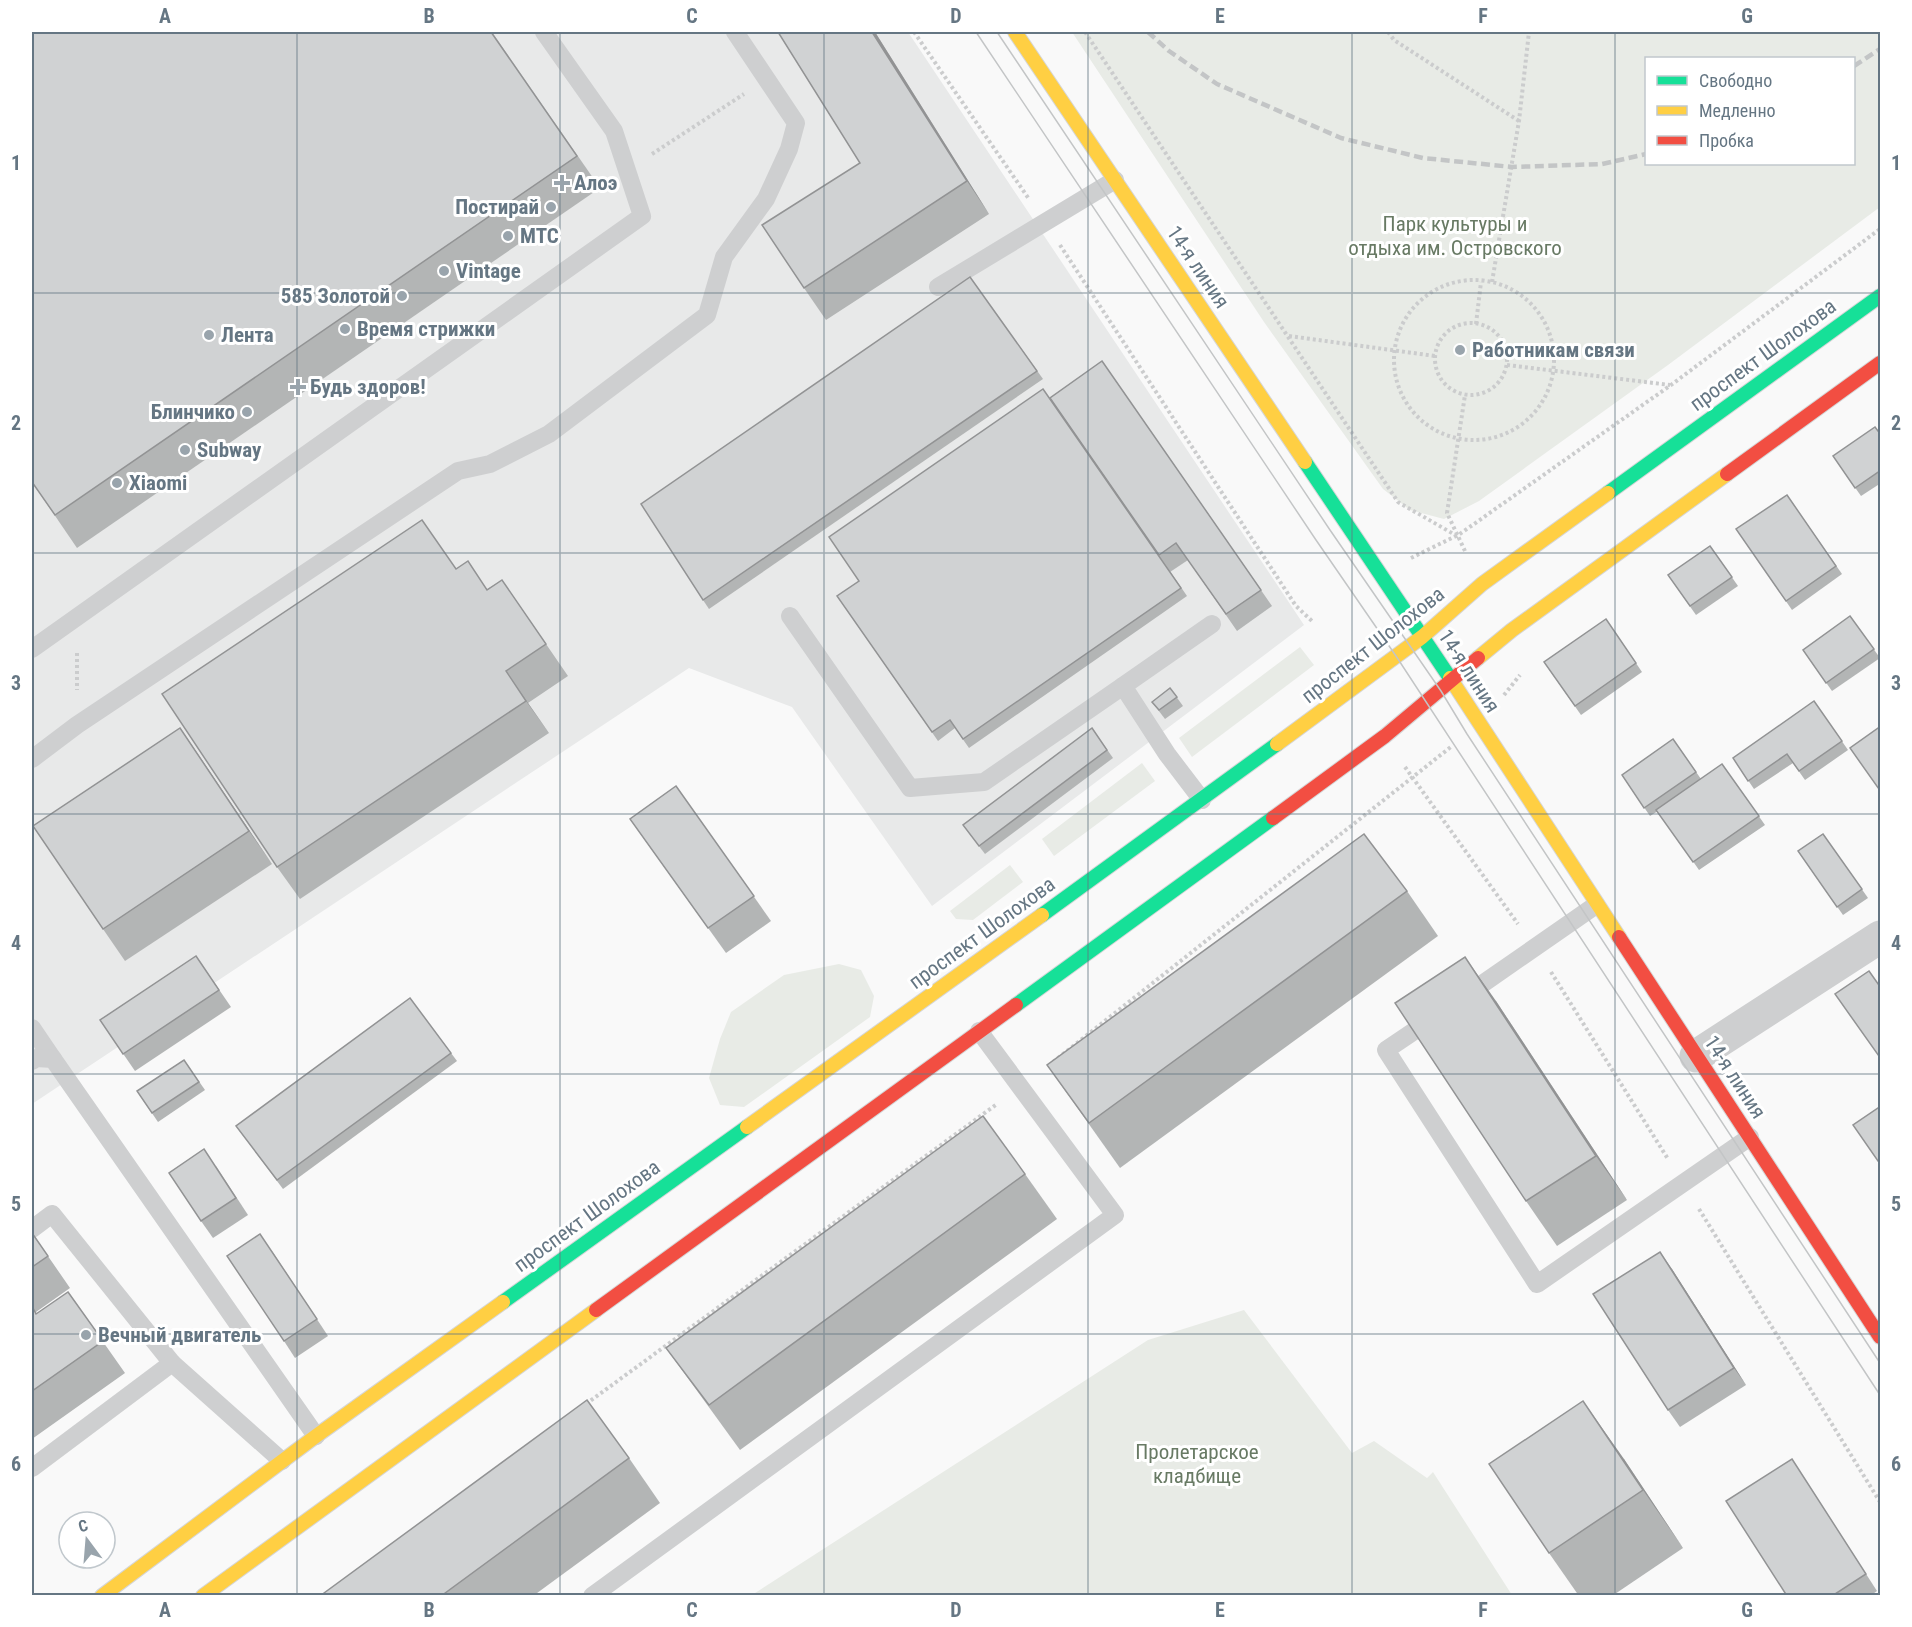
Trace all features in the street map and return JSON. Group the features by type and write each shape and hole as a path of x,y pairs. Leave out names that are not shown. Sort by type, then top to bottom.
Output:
{"main road":[{"name":"14-я линия","path":"1015,32 1452,681 1596,905 1881,1336"},
{"name":"проспект Шолохова","path":"102,1596 316,1436 1202,800 1422,637 1482,584 1881,296"},
{"path":"202,1596 1385,736 1512,630 1881,363"}],"street":[{"path":"1696,1056 1881,937"}],"lane":[{"path":"32,649 642,216 614,131 544,32"},
{"path":"32,759 77,725 458,471 490,465 549,434 707,315 724,257 766,199 789,149 796,123 735,32"},
{"path":"938,287 1115,180"},
{"path":"790,616 909,788 984,782 1212,624"},
{"path":"1123,686 1167,753 1202,800"},
{"path":"1596,905 1386,1050 1537,1284 1750,1137"},
{"path":"32,1028 316,1436"},
{"path":"592,1596 1115,1215 979,1030"},
{"path":"32,1061 36,1058 53,1059"},
{"path":"32,1229 52,1214 172,1363 282,1461"},
{"path":"32,1468 172,1363"}],"path":[{"path":"914,32 1045,222 1296,606 1313,622"},
{"path":"1085,32 1398,502 1457,536"},
{"path":"1388,32 1394,40 1519,121"},
{"path":"1491,282 1519,121 1529,32"},
{"path":"627,170 767,79"},
{"path":"1378,574 1457,536 1671,385 1881,229"},
{"path":"1471,280 1481,282 1491,282 1513,290 1531,304 1545,321 1553,343 1553,371 1550,388 1539,408 1522,424 1503,435 1480,440 1458,439 1438,432 1420,420 1406,404 1397,385 1395,350 1403,324 1415,306 1431,293 1450,284 1471,280"},
{"path":"1476,324 1481,282"},
{"path":"1476,324 1491,329 1502,341 1507,365 1499,382 1493,388 1484,393 1466,395 1449,387 1443,381 1435,356 1438,346 1449,331 1457,326 1476,324"},
{"path":"1288,336 1435,356"},
{"path":"1507,365 1671,385"},
{"path":"1457,536 1447,513 1466,395"},
{"path":"77,616 77,725"},
{"path":"584,1405 1021,1087 1479,725 1523,671"},
{"path":"1385,736 1535,947 1881,1502"}],"shaded area":[{"path":"32,32 908,32 1304,625 932,906 792,707 689,668 32,1104"}],"green space":[{"name":"Парк культуры и отдыха им. Островского","path":"1072,32 1880,32 1880,207 1668,365 1479,501 1444,519 1410,510 1383,489 1264,322"},
{"path":"1300,647 1314,665 1192,757 1179,738"},
{"path":"1142,763 1155,781 1054,856 1042,839"},
{"path":"1010,865 1023,882 973,920 956,919 950,911"},
{"path":"839,964 861,970 874,996 870,1017 744,1107 720,1105 709,1078 720,1039 731,1012 784,975"},
{"name":"Пролетарское кладбище","path":"1244,1310 1352,1453 1374,1441 1427,1478 1433,1472 1512,1595 752,1595 1148,1340"}],"building":[{"name":"Лента","path":"32,32 491,32 577,156 55,515 32,482"},
{"path":"778,32 872,32 967,181 804,288 762,225 860,163"},
{"path":"970,277 1037,371 703,600 641,504"},
{"path":"1102,361 1261,590 1226,614 1176,543 1159,555 1050,398"},
{"path":"1043,389 1181,588 963,739 950,720 932,732 837,596 859,581 829,537"},
{"path":"1875,427 1881,435 1881,470 1855,488 1833,456"},
{"path":"1787,495 1836,566 1786,601 1736,529"},
{"path":"422,520 456,569 468,561 487,590 502,580 546,644 506,671 526,701 277,867 162,694"},
{"path":"1710,546 1732,577 1690,606 1668,575"},
{"path":"1850,616 1874,649 1826,683 1803,650"},
{"path":"1606,619 1636,663 1575,706 1544,662"},
{"path":"1170,688 1177,697 1159,710 1152,702"},
{"path":"1814,701 1842,741 1799,771 1787,754 1748,781 1733,758"},
{"path":"1881,726 1881,792 1850,748"},
{"path":"180,728 249,831 103,929 33,826"},
{"path":"1092,728 1107,750 979,846 963,825"},
{"path":"1673,739 1696,772 1644,808 1622,775"},
{"path":"1722,764 1759,816 1693,862 1656,810"},
{"path":"676,786 754,896 708,928 630,819"},
{"path":"1364,834 1407,891 1089,1123 1047,1065"},
{"path":"1823,834 1862,889 1837,907 1798,851"},
{"path":"196,956 219,990 123,1054 100,1020"},
{"path":"1465,957 1596,1156 1526,1201 1395,1003"},
{"path":"1869,971 1881,988 1881,1059 1835,994"},
{"path":"410,998 451,1053 277,1180 236,1126"},
{"path":"184,1060 199,1082 152,1113 137,1091"},
{"path":"1881,1106 1881,1159 1878,1161 1853,1125"},
{"path":"983,1116 1025,1174 709,1405 666,1348"},
{"path":"204,1149 236,1198 201,1221 169,1173"},
{"path":"32,1233 48,1256 32,1267"},
{"path":"260,1234 317,1319 284,1341 227,1256"},
{"path":"1660,1252 1734,1368 1668,1410 1593,1294"},
{"path":"68,1292 103,1341 32,1391 32,1306 36,1314"},
{"path":"587,1400 629,1458 441,1596 320,1596"},
{"path":"1583,1401 1643,1490 1549,1553 1489,1464"},
{"path":"1792,1459 1866,1574 1832,1596 1787,1596 1726,1501"}],"tram line":[{"path":"976,32 1396,656 1880,1395"},
{"path":"997,32 1330,530 1441,691 1880,1363"}],"railway":[{"path":"1148,32 1169,51 1217,84 1341,138 1423,158 1512,167 1602,164 1645,154"},
{"path":"1855,65 1880,49"}],"traffic: fast":[{"path":"1608,493 1880,296"},
{"path":"1305,462 1450,678"},
{"path":"1042,915 1277,744"},
{"path":"1016,1005 1273,818"},
{"path":"503,1302 747,1127"}],"traffic: slow":[{"path":"1015,32 1305,462"},
{"path":"1478,658 1512,630 1727,474"},
{"path":"1277,744 1422,637 1482,584 1608,493"},
{"path":"1450,678 1619,937"},
{"path":"747,1127 1042,915"},
{"path":"102,1596 316,1436 503,1302"},
{"path":"203,1596 596,1310"}],"traffic: jam":[{"path":"1727,474 1880,363"},
{"path":"1273,818 1385,736 1478,658"},
{"path":"1619,937 1880,1337"},
{"path":"596,1310 1016,1005"}],"place":[{"name":"Алоэ","path":"562,183"},
{"name":"Постирай","path":"551,207"},
{"name":"МТС","path":"508,236"},
{"name":"Vintage","path":"444,271"},
{"name":"585 Золотой","path":"402,296"},
{"name":"Время стрижки","path":"345,329"},
{"name":"Лента","path":"209,335"},
{"name":"Работникам связи","path":"1460,350"},
{"name":"Будь здоров!","path":"298,387"},
{"name":"Блинчико","path":"247,412"},
{"name":"Subway","path":"185,450"},
{"name":"Xiaomi","path":"117,483"},
{"name":"Вечный двигатель","path":"86,1335"}]}
